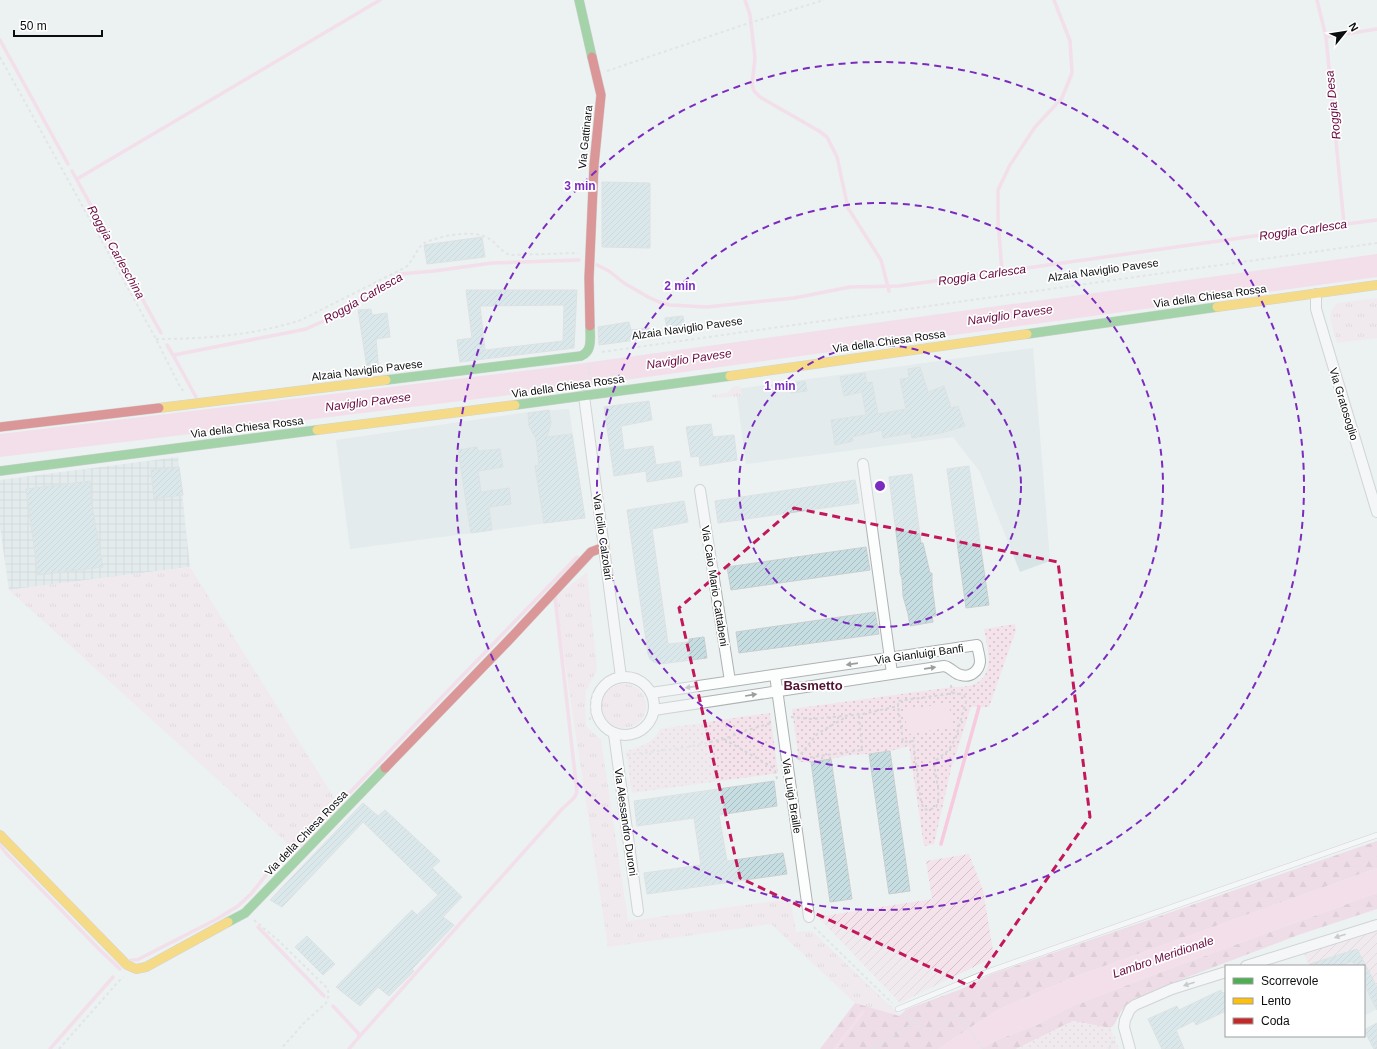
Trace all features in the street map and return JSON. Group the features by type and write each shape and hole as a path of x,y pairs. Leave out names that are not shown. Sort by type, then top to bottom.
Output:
{"street":[{"name":"Via Gattinara","path":"579,0 601,94 594,166 589,278 589,351"},
{"name":"Via della Chiesa Rossa","path":"0,471 584,396 1377,285"},
{"name":"Via Gratosoglio","path":"1316,294 1316,309 1377,512"},
{"name":"Alzaia Naviglio Pavese","path":"0,427 581,356 589,351"},
{"name":"Via Icilio Calzolari","path":"584,396 621,677"},
{"path":"863,464 892,673"},
{"name":"Via Caio Mario Cattabeni","path":"700,490 730,681"},
{"name":"Via della Chiesa Rossa","path":"136,969 146,967 245,914 591,552 604,547"},
{"name":"Via Gianluigi Banfi","path":"651,693 977,646 980,658 977,670 967,676 958,674 950,668 944,666 654,710"},
{"name":"Via Luigi Braille","path":"775,675 810,917"},
{"path":"621,677 632,678 645,685 651,693 654,701 654,710 650,722 638,733 627,736 614,734 600,721 596,711 599,693 605,685 614,679 621,677"},
{"name":"Via Alessandro Duroni","path":"614,734 638,911"},
{"path":"0,835 127,965 136,969"},
{"path":"1249,965 1377,924"},
{"path":"1130,1049 1124,1027 1124,1020 1130,1009 1135,1005 1172,990 1225,972"}],"lane":[{"path":"898,1009 990,971 1377,835"}],"path":[{"path":"597,74 754,21 824,0"},
{"path":"0,57 156,339 178,384 193,404"},
{"path":"156,339 193,339 247,332 301,320 406,267 424,243 464,234 473,233 488,238 502,251 510,255 590,253"},
{"name":"Alzaia Naviglio Pavese","path":"589,351 596,353 1377,243"},
{"path":"588,368 590,378"},
{"path":"951,685 952,693"},
{"path":"590,720 593,691"},
{"path":"952,693 964,695 966,702 953,744 949,750 935,761 934,766 939,796 936,807 929,810 924,809 921,802 913,741 903,742 898,706 898,701 952,693"},
{"path":"790,717 812,719 859,715 898,706"},
{"path":"847,716 817,734 797,760 862,750 859,715"},
{"path":"626,755 688,747 724,739 774,722"},
{"path":"724,739 772,767 775,771 777,779"},
{"path":"245,914 279,941 327,988 330,994 326,1003 304,1023 281,1049"},
{"path":"814,928 914,1023 922,1028 930,1030 957,1015 962,1019 983,1049"},
{"path":"59,1049 118,982 125,975 136,969"},
{"path":"872,1049 914,1023"},
{"path":"1109,1049 1115,1037"}],"highlighted area":[{"path":"794,508 1058,562 1090,817 972,987 740,878 679,608"}],"shaded area":[{"path":"1033,348 1050,561 1020,572 980,472 953,437 746,464 736,389"},
{"path":"569,409 585,518 350,549 336,440 528,412"},
{"path":"178,457 190,567 9,590 0,527 0,480"},
{"path":"1357,949 1377,987 1377,1009 1365,1015 1365,965 1309,965"}],"green space":[{"path":"1377,298 1377,338 1337,343 1331,321 1334,306 1339,303"},
{"path":"734,386 740,386 742,396 713,398 712,395 727,393"},
{"path":"190,567 343,812 299,857 283,839 9,590"},
{"path":"587,572 597,670 586,691 586,726 601,740 628,921 790,899 796,932 812,931 900,1015 899,1016 855,1003 771,924 608,947 555,597"},
{"path":"1015,624 1016,630 989,707 971,707 951,769 934,844 924,846 909,746 890,751 850,755 811,762 799,762 792,709 966,686 977,683 987,671 988,654 984,629"},
{"path":"620,684 628,684 640,690 646,702 646,710 640,722 628,728 620,728 608,722 602,710 602,702 608,690"},
{"path":"949,703 952,727 908,734 904,710"},
{"path":"770,713 778,773 632,793 626,751 650,741 658,734 660,729"},
{"path":"1377,841 1377,868 1074,977 997,1010 938,1049 820,1049 855,1003 899,1016 907,1009 959,990 992,974"},
{"path":"969,854 983,890 994,957 900,1003 818,917 932,899 926,861"},
{"path":"1377,893 1377,909 1301,934 1152,992 1139,998 1121,1011 1114,1025 1110,1028 1073,1021 1016,1049 980,1049 999,1039 1039,1024 1070,1007"},
{"path":"1377,929 1377,987 1357,949 1309,965 1304,954"},
{"path":"1073,1021 1110,1028 1119,1049 1016,1049"}],"water":[{"name":"Naviglio Pavese","path":"1377,254 1377,277 552,390 0,457 0,434 548,368"},
{"name":"Lambro Meridionale","path":"1377,868 1377,893 1070,1007 1039,1024 999,1039 980,1049 938,1049 997,1010 1074,977"}],"building":[{"path":"602,182 650,183 650,248 602,247"},
{"path":"482,237 485,257 427,264 424,245"},
{"path":"466,290 577,290 574,348 460,362 457,340 472,338","holes":["564,305 563,341 485,350 480,306"]},
{"path":"371,309 372,315 387,313 390,337 376,339 379,372 368,374 358,310"},
{"path":"683,316 685,332 668,334 665,318"},
{"path":"629,322 631,330 649,328 650,338 599,345 598,327"},
{"path":"920,367 928,392 944,386 951,408 958,406 965,426 941,433 912,438 911,433 883,438 882,430 852,437 853,441 835,445 831,420 866,415 862,392 844,396 840,377 865,373 867,383 872,382 878,414 906,409 900,379 909,378 908,369"},
{"path":"805,381 807,391 791,393 789,384"},
{"path":"649,401 652,420 621,426 624,450 653,446 656,465 680,461 682,476 647,482 646,471 614,476 604,407"},
{"path":"549,410 551,423 547,437 572,434 585,518 544,523 535,466 539,465 536,439 529,426 528,413"},
{"path":"711,424 713,437 734,435 737,460 700,466 699,456 691,457 686,427"},
{"path":"477,447 478,451 500,449 503,467 478,471 481,492 509,488 511,504 489,507 492,530 471,533 458,450"},
{"path":"969,466 989,605 966,608 947,469"},
{"path":"179,467 183,495 154,499 151,470"},
{"path":"912,474 921,543 923,543 930,573 932,573 936,616 932,616 933,622 910,626 903,596 889,477"},
{"path":"855,480 859,503 718,523 715,501"},
{"path":"90,481 92,506 103,567 38,575 26,489"},
{"path":"684,501 688,522 652,529 668,644 689,642 689,639 704,637 707,658 660,664 650,659 648,654 627,510"},
{"path":"866,547 870,570 731,590 727,567"},
{"path":"875,612 879,634 739,653 736,632"},
{"path":"890,751 910,891 889,894 869,754"},
{"path":"831,759 852,899 830,902 811,762"},
{"path":"774,781 777,806 719,815 727,861 783,853 787,874 647,894 644,873 701,865 694,818 637,826 634,801"},
{"path":"363,803 378,816 385,810 440,861 432,868 462,897 443,917 454,925 412,969 414,971 389,996 378,987 360,1006 336,987 412,910 417,915 438,895 363,822 282,907 270,900"},
{"path":"307,936 335,964 323,975 295,947"},
{"path":"1357,949 1377,987 1377,1010 1365,986 1365,965 1354,965 1352,961 1342,965 1310,964"},
{"path":"1221,990 1222,993 1225,992 1225,1011 1196,1025 1194,1021 1176,1030 1184,1049 1162,1049 1148,1019 1177,1006 1179,1010"},
{"path":"1377,1023 1377,1049 1374,1049 1365,1029"}],"waterway":[{"path":"77,179 380,0"},
{"path":"745,0 750,15 755,58 752,85 754,91 760,97 827,137 837,157 848,208 881,260 889,291"},
{"path":"1002,271 998,221 998,190 1010,165 1035,127 1062,98 1072,73 1070,41 1054,0"},
{"name":"Roggia Desa","path":"1317,0 1326,37 1344,224"},
{"name":"Roggia Desa","path":"1326,37 1377,29"},
{"name":"Roggia Carleschina","path":"0,40 68,164"},
{"name":"Roggia Carleschina","path":"72,171 161,333"},
{"name":"Roggia Carlesca","path":"597,265 609,271 624,283 659,302 670,305 707,307 794,298 850,287 899,286 1377,220"},
{"name":"Roggia Carlesca","path":"196,397 173,355 306,329 339,314 400,274 492,263 579,260"},
{"name":"Roggia Carleschina","path":"167,345 173,355"},
{"path":"294,841 311,831 332,811 577,557"},
{"path":"359,1037 562,809 574,798 577,792 555,597"},
{"path":"941,844 979,707"},
{"path":"0,845 6,853 120,969"},
{"path":"131,960 137,960 217,919 238,906 251,894 286,850"},
{"path":"258,927 324,996"},
{"path":"50,1049 113,977"},
{"path":"333,1006 358,1033 359,1037 349,1049"},
{"path":"835,1049 863,1012"}],"traffic: fast":[{"path":"579,0 592,57"},
{"path":"1027,334 1217,307"},
{"path":"386,380 581,356 585,354 590,344 590,326"},
{"path":"515,405 730,376"},
{"path":"0,471 317,430"},
{"path":"228,922 245,913 385,768"}],"traffic: slow":[{"path":"1217,307 1377,285"},
{"path":"730,376 1027,334"},
{"path":"159,408 386,380"},
{"path":"317,430 515,405"},
{"path":"0,835 127,965 136,969 146,967 228,922"}],"traffic: jam":[{"path":"590,326 589,278 594,165 601,95 592,57"},
{"path":"0,427 159,408"},
{"path":"385,768 508,641 591,552 604,547"}],"district":[{"name":"Basmetto","path":"813,685"}]}
